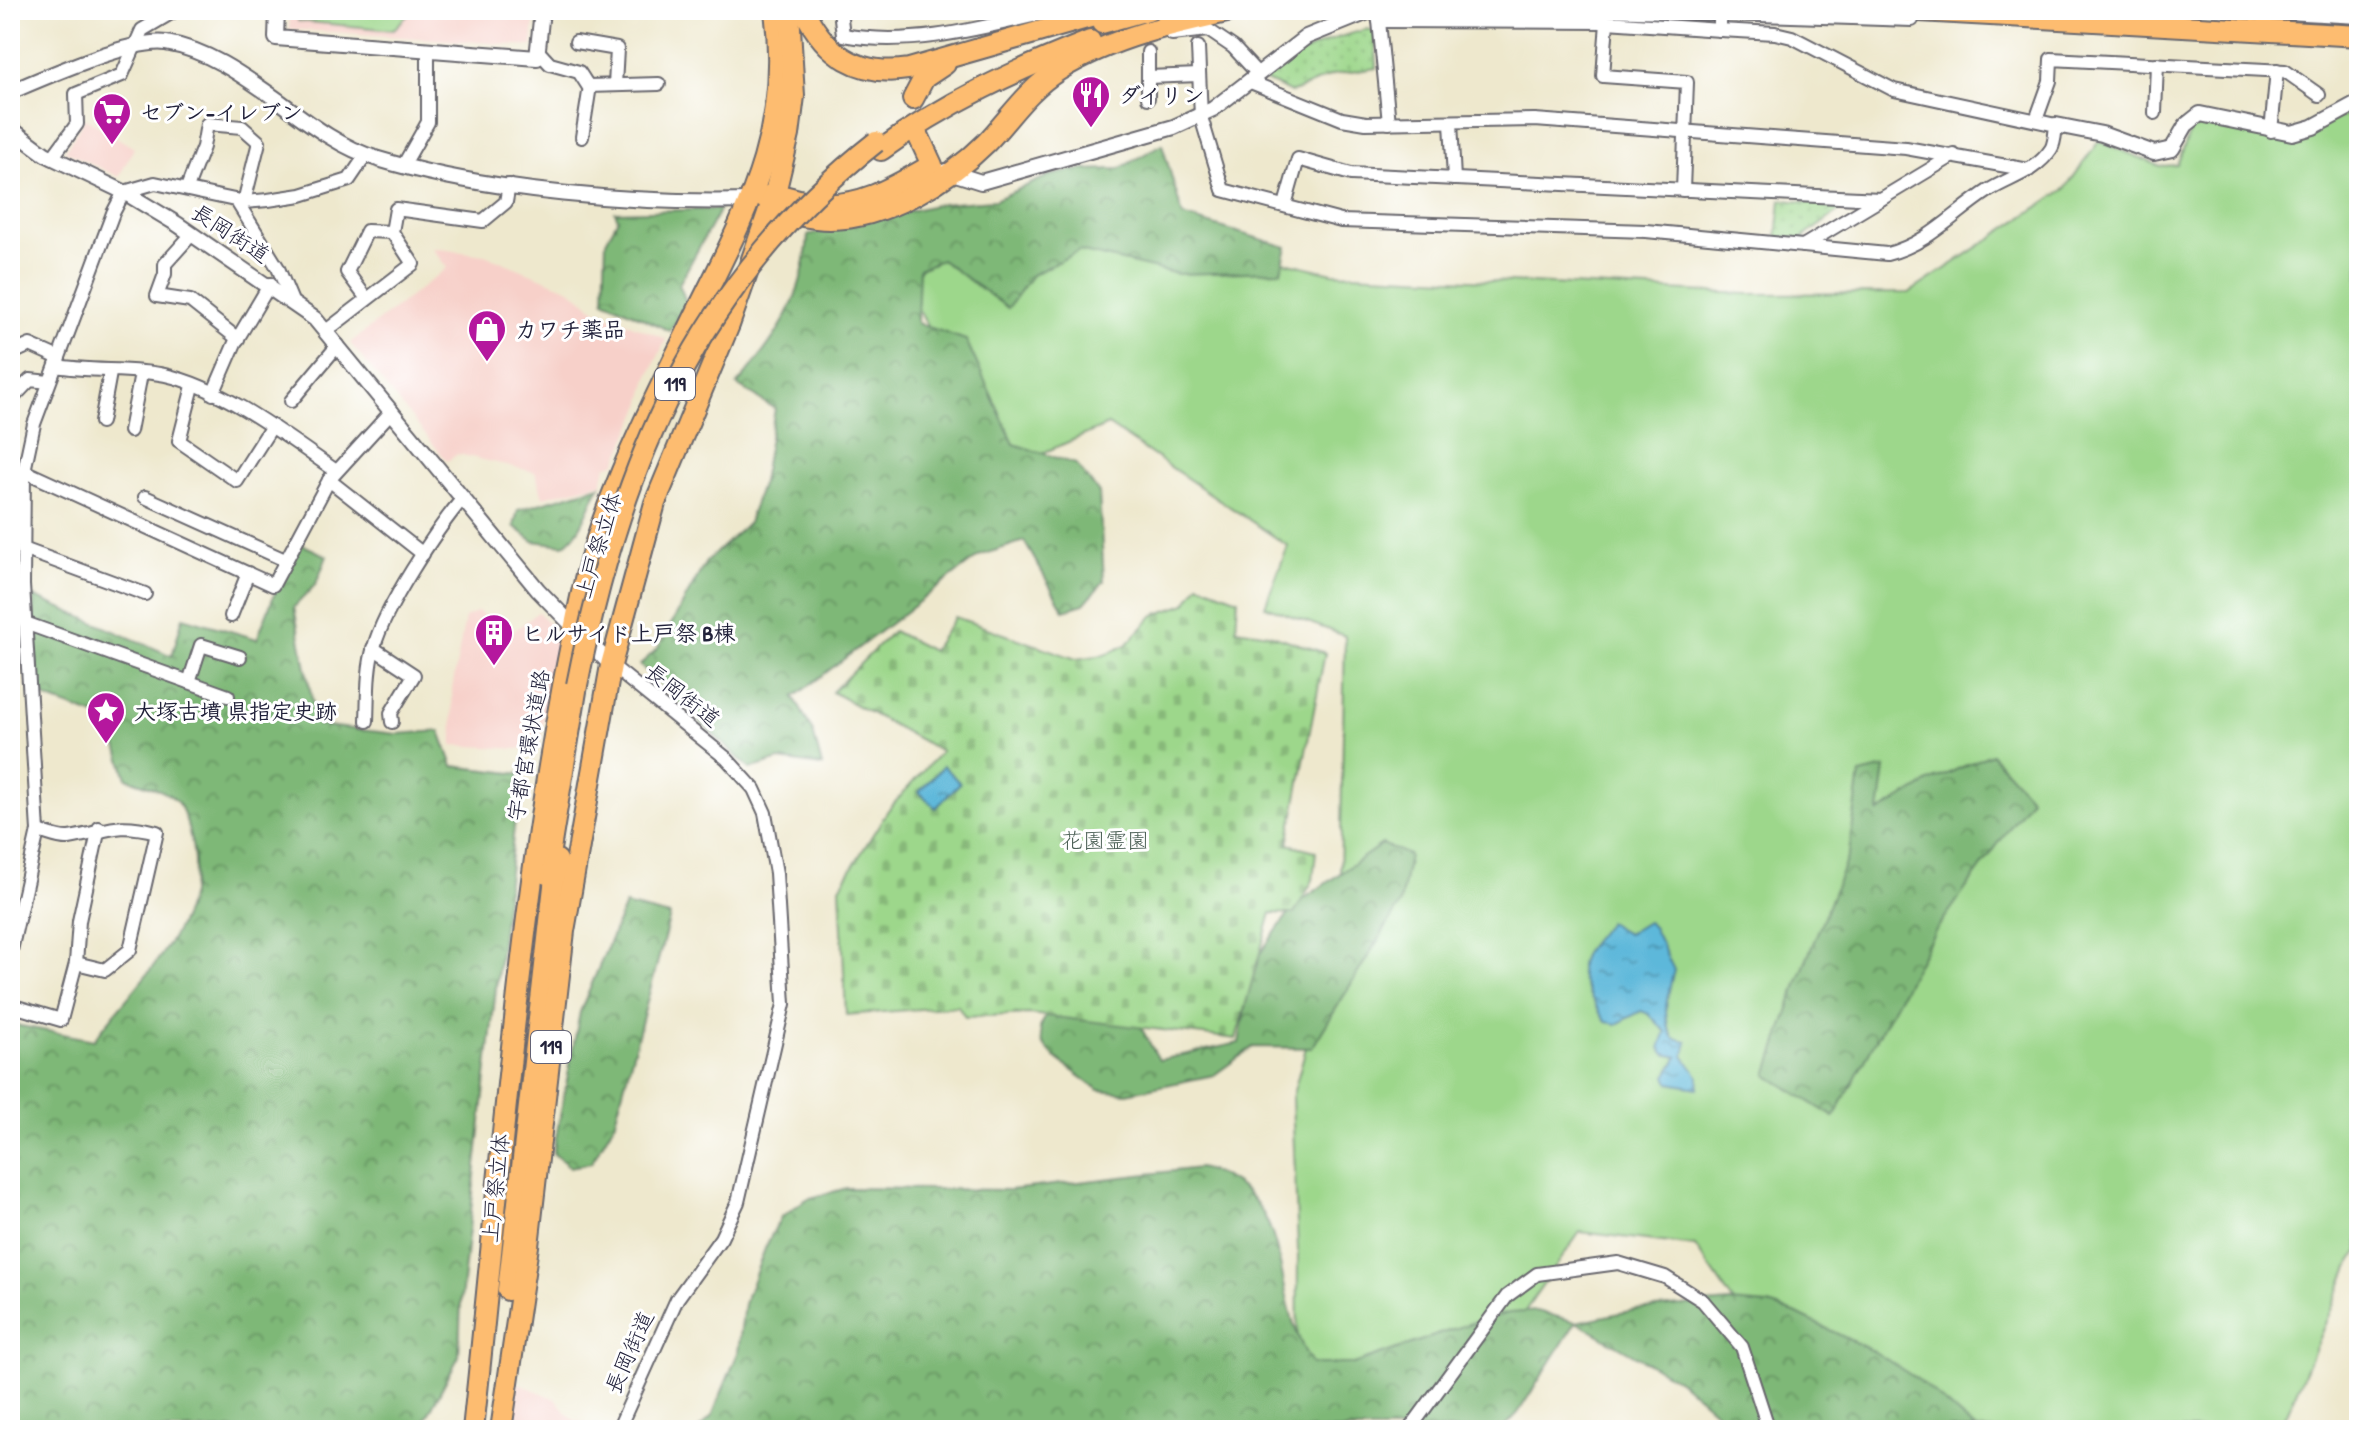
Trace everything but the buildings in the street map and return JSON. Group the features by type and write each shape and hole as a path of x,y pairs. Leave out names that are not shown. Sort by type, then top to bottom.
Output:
{"highway":[{"name":"宇都宮環状道路","path":"473,1430 538,825 574,630 591,558 621,475 766,201 767,152 778,89 775,10"},
{"name":"宇都宮環状道路","path":"501,1430 528,1246 564,931 611,665 655,503 729,325 789,135 794,96 789,10"},
{"name":"119","path":"804,10 835,53 869,70 909,69 993,44 1112,24 1167,25 1236,10"},
{"name":"上戸祭立体","path":"492,1430 549,924 589,625 618,522 655,424 691,353 736,281 764,245 827,182 985,73 1030,50 1148,10"},
{"name":"上戸祭立体","path":"1112,24 1202,10"},
{"path":"1901,10 2359,36"},
{"path":"2121,10 2359,23"},
{"name":"119","path":"766,201 832,219 860,215 909,196 941,169 986,142 1037,84 1072,63 1112,24"},
{"name":"119","path":"913,99 924,78 934,71 993,44"},
{"path":"919,137 941,169"},
{"name":"上戸祭立体","path":"480,1430 540,913 582,686"}],"street":[{"path":"52,158 77,124 76,94 122,75 142,30 176,10"},
{"path":"277,10 276,38 537,58 542,10"},
{"path":"840,10 843,35 872,40 912,39 968,31 1058,10"},
{"path":"848,10 917,10"},
{"path":"2233,10 2359,17"},
{"path":"1720,11 1720,30"},
{"path":"941,169 981,182 1201,117 1306,37 1376,14 1607,16 1720,11 2359,43"},
{"path":"1376,14 1389,123"},
{"path":"1607,16 1792,37 1894,90 2102,134 2154,153 2172,149 2191,118 2200,114 2271,131 2303,131 2359,102"},
{"path":"1607,16 1603,76 1687,82 1683,190"},
{"path":"1172,34 1208,30 1233,47 1253,77 1342,119 1389,123 1535,120 1854,143 1954,155 2029,170"},
{"path":"576,42 617,49 615,85"},
{"path":"10,92 134,47 165,43 221,62 328,136 366,155 403,166 509,185 598,195 766,201"},
{"path":"1198,47 1201,117 1223,190 1341,221 1646,231 1887,254 1906,249 1990,190 2029,170 2052,148 2056,125"},
{"path":"403,166 428,122 428,50"},
{"path":"538,51 550,64 579,72 590,86 582,137"},
{"path":"1148,52 1148,98"},
{"path":"2036,120 2050,81 2051,59 2285,71 2319,95"},
{"path":"2155,113 2157,64"},
{"path":"2271,131 2277,70"},
{"path":"1148,77 1199,75"},
{"path":"590,86 659,84"},
{"path":"1451,122 1454,179"},
{"path":"187,188 203,147 207,124 242,127 259,142 240,201 278,268 291,299"},
{"name":"長岡街道","path":"10,128 52,158 124,192 291,299 338,345 574,630 611,665 726,758 754,789 765,813 776,873 784,1004 738,1202 721,1238 677,1299 618,1430"},
{"path":"10,955 38,831 25,623 17,548 22,527 24,471 34,424 49,382 124,192 155,183 240,201 301,195 349,180 366,155"},
{"path":"1803,246 1954,155"},
{"path":"1285,205 1298,159 1351,174 1881,199"},
{"path":"326,331 413,264 392,232 396,209 483,221 506,202 509,185"},
{"path":"367,299 347,272 367,231 392,232"},
{"path":"192,234 165,264 165,274 157,296 190,301 238,339"},
{"path":"213,394 238,339 270,284"},
{"path":"10,346 17,351 30,345 57,362 110,373 165,375 213,394 272,426 423,554"},
{"path":"291,401 338,345"},
{"path":"101,422 110,373"},
{"path":"130,431 141,374"},
{"path":"10,401 30,380 49,382"},
{"path":"193,386 179,441 237,481 272,426"},
{"path":"10,475 24,471 273,585 332,475 392,411"},
{"path":"145,497 285,560"},
{"path":"367,721 373,648 423,554 463,498"},
{"path":"17,548 145,594"},
{"path":"231,616 248,573"},
{"path":"25,623 228,696"},
{"path":"189,682 201,645 240,657"},
{"path":"373,648 414,675 391,713 392,722"},
{"path":"38,831 66,839 99,828 130,825 157,832 130,950 105,970 76,963"},
{"path":"10,1005 61,1020 76,963 79,921 99,828"},
{"path":"10,886 24,889"},
{"path":"1409,1430 1507,1296 1537,1274 1618,1263 1665,1277 1703,1301 1742,1347 1769,1430"}],"shaded area":[{"path":"290,10 535,10 532,46 289,29"},
{"path":"85,118 134,148 119,177 65,151"},
{"path":"432,248 485,255 570,289 597,311 666,339 648,378 640,409 616,462 606,466 602,483 543,497 535,472 458,454 447,461 350,343 447,268"},
{"path":"478,611 490,621 495,617 510,634 538,612 551,626 557,646 538,750 453,745 452,689 465,618"},
{"path":"518,1383 556,1399 572,1419 605,1430 509,1430"}],"green space":[{"path":"298,10 413,10 393,30 298,21"},
{"path":"1368,29 1375,33 1377,68 1332,75 1291,93 1266,81 1266,74 1303,52"},
{"path":"2359,111 2359,1251 2352,1260 2280,1430 1807,1430 1807,1408 1695,1246 1580,1232 1481,1374 1297,1416 1298,1250 1292,1098 1339,928 1345,636 1265,606 1288,546 1108,425 1010,467 958,382 893,263 1129,227 1333,273 1746,294 1909,293 2065,189 2099,141 2160,166 2177,165 2194,121 2283,136"},
{"path":"1162,144 1183,216 1287,247 1281,271 1178,274 1079,251 1032,275 1008,308 941,260 919,269 917,323 966,340 1014,444 1076,464 1099,493 1104,581 1084,604 1064,610 1024,541 979,556 794,697 813,732 822,766 780,760 750,769 640,665 658,648 706,562 748,523 762,482 775,409 737,385 765,350 795,298 808,235 939,204 995,200 1048,176 1074,170 1119,169"},
{"path":"1781,200 1847,205 1801,239 1777,237"},
{"path":"720,209 679,284 687,304 670,331 604,300 606,241 618,219 615,212"},
{"path":"600,486 581,526 564,545 533,541 514,526 518,510"},
{"path":"295,541 327,556 316,584 294,607 317,725 397,734 440,731 453,766 520,774 461,1300 459,1356 420,1430 10,1430 10,1024 94,1040 167,947 191,895 194,866 190,836 180,806 167,794 127,778 109,721 38,695 33,596 172,656 183,617 257,639"},
{"name":"花園霊園","path":"1199,584 1238,599 1236,629 1269,634 1325,653 1288,844 1316,851 1313,880 1294,914 1271,913 1236,1039 1030,1014 965,1017 958,1006 846,1015 840,887 888,810 941,751 832,692 893,631 932,651 955,617 1076,659 1104,655 1126,645 1154,615 1186,604"},
{"path":"1991,754 2031,798 1934,933 1834,1117 1767,1075 1797,984 1849,853 1860,774 1885,768 1879,812 1927,783"},
{"path":"1382,844 1409,855 1400,904 1312,1048 1253,1047 1214,1075 1127,1093 1099,1090 1055,1058 1042,1043 1040,1028 1046,1015 1139,1024 1159,1060 1239,1043 1253,963 1295,905"},
{"path":"625,905 670,916 614,1124 591,1163 570,1167 553,1153 580,1012"},
{"path":"1199,1168 1231,1181 1253,1199 1267,1222 1298,1336 1312,1364 1354,1364 1509,1313 1537,1311 1576,1322 1518,1413 1502,1430 698,1430 712,1416 738,1353 744,1304 766,1246 781,1217 807,1199 847,1188 1010,1190"},
{"path":"1730,1302 1768,1305 1795,1313 1875,1352 1920,1381 1976,1430 1737,1430 1681,1382 1576,1322 1635,1310"}],"water":[{"path":"943,766 960,783 936,808 919,792"},
{"path":"1608,922 1627,934 1647,922 1653,927 1674,970 1666,1004 1669,1030 1674,1038 1687,1041 1684,1056 1699,1077 1698,1088 1669,1083 1666,1076 1678,1057 1665,1054 1660,1048 1666,1032 1649,1014 1641,1011 1617,1024 1606,1022 1589,994 1580,972 1580,963 1587,948"}],"place":[{"name":"ダイリン","path":"1091,129"},
{"name":"セブン-イレブン","path":"112,146"},
{"name":"カワチ薬品","path":"487,363"},
{"name":"ヒルサイド上戸祭 B棟","path":"494,667"},
{"name":"大塚古墳 県指定史跡","path":"106,745"}]}
